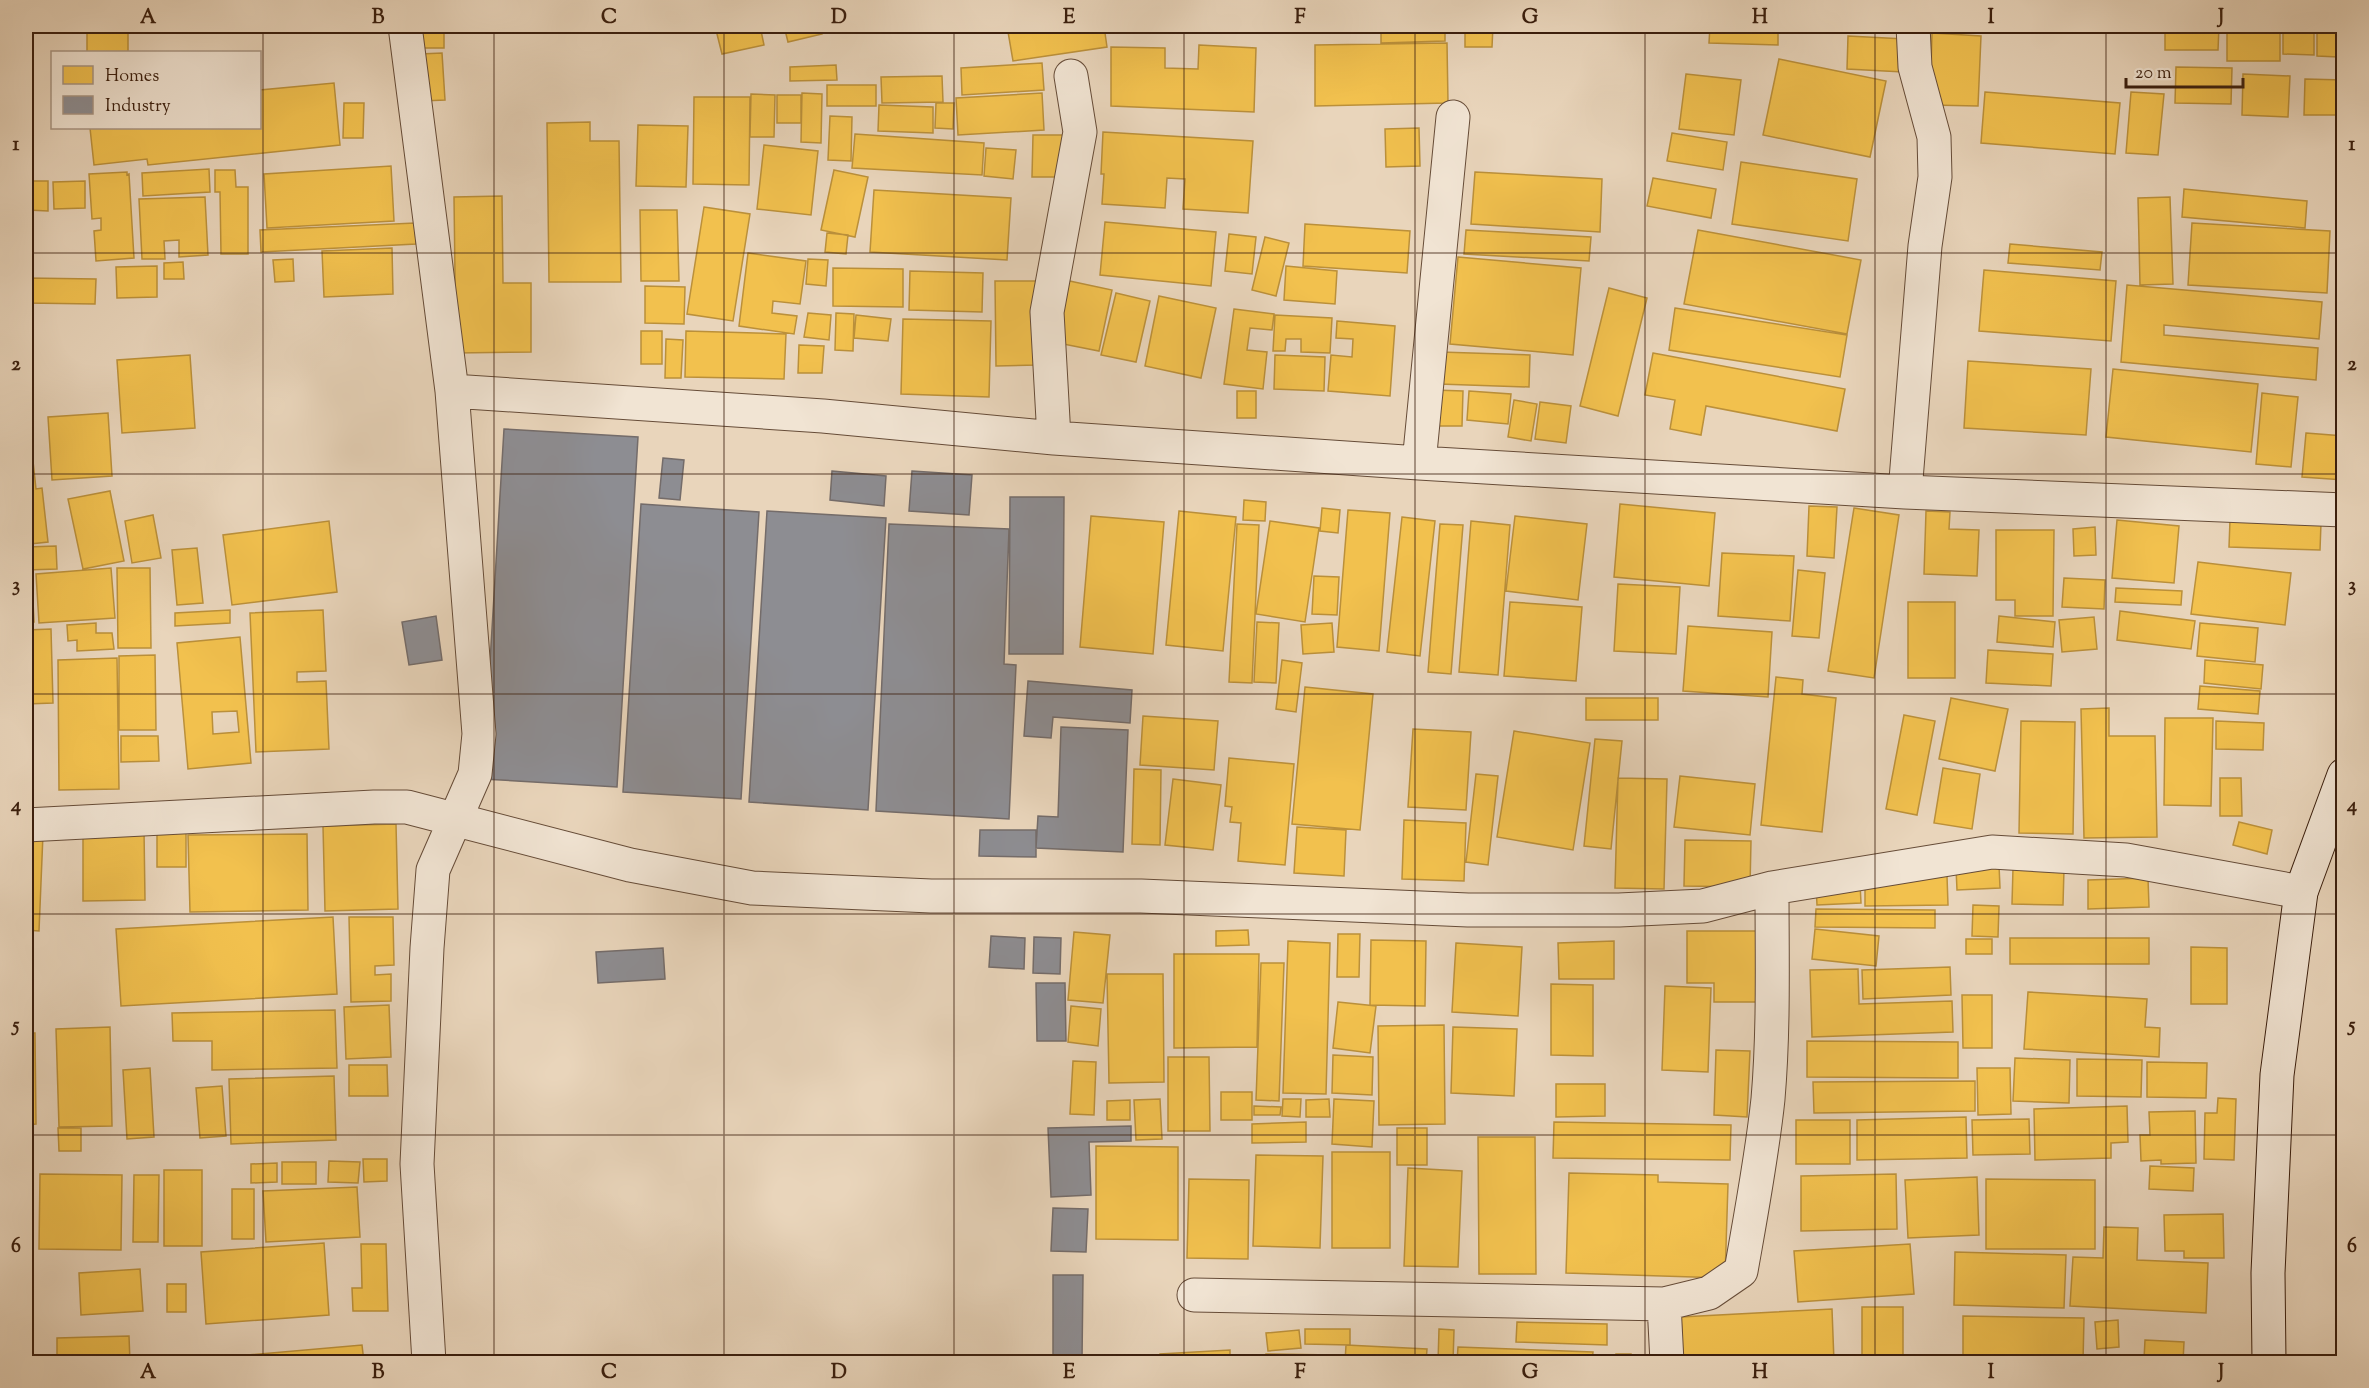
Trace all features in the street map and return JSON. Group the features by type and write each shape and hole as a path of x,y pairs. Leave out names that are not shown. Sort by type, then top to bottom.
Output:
{"street":[{"path":"405,26 452,391 479,734 475,774 433,870 417,1164 429,1362"},
{"path":"1905,492 1925,246 1935,177 1934,137 1915,66 1913,26"},
{"path":"1054,438 1047,312 1080,132 1071,76"},
{"path":"1419,463 1453,117"},
{"path":"452,391 823,416 1054,438 1419,463 1905,492 2343,510"},
{"path":"2269,1362 2268,1273 2277,1075 2301,892 2343,775"},
{"path":"26,825 407,807 630,865 752,888 931,896 1141,896 1468,910 1619,910 1703,906 1772,888 1992,852 2126,860 2301,892"},
{"path":"1194,1295 1664,1304 1709,1293 1741,1271 1768,1099 1772,888"},
{"path":"1664,1304 1667,1362"}],"building: Homes":[{"path":"87,26 128,26 128,51 87,51"},
{"path":"419,26 444,26 444,48 419,48"},
{"path":"715,26 760,26 764,45 722,54"},
{"path":"784,26 820,26 822,34 788,42"},
{"path":"1007,26 1104,26 1107,47 1013,61"},
{"path":"1381,26 1445,26 1445,41 1381,43"},
{"path":"1465,26 1493,26 1492,47 1465,47"},
{"path":"1710,26 1778,26 1778,45 1709,43"},
{"path":"2165,26 2219,26 2218,50 2165,50"},
{"path":"2227,26 2280,26 2280,61 2227,61"},
{"path":"2283,26 2314,26 2314,55 2283,54"},
{"path":"2317,27 2338,27 2338,57 2317,56"},
{"path":"1932,33 1981,36 1978,106 1930,105"},
{"path":"1848,36 1905,39 1903,72 1847,69"},
{"path":"1447,43 1448,103 1315,106 1315,45"},
{"path":"1199,45 1256,48 1254,112 1111,106 1111,47 1165,48 1165,68 1198,69"},
{"path":"442,53 445,100 422,101 420,54"},
{"path":"1779,59 1886,81 1870,157 1763,135"},
{"path":"1042,63 1044,90 962,95 961,68"},
{"path":"836,65 837,80 790,81 790,67"},
{"path":"2176,67 2232,68 2231,104 2175,103"},
{"path":"1686,74 1741,80 1734,135 1679,129"},
{"path":"2243,74 2290,76 2288,117 2242,115"},
{"path":"942,76 943,102 882,103 881,77"},
{"path":"2305,79 2344,80 2344,115 2304,115"},
{"path":"334,83 340,145 148,165 147,159 94,165 90,129 261,129 261,90"},
{"path":"827,85 876,85 876,106 827,106"},
{"path":"1985,92 2120,103 2115,154 1981,143"},
{"path":"2131,92 2164,94 2158,155 2126,153"},
{"path":"802,93 822,94 821,143 801,142"},
{"path":"1042,93 1044,130 958,135 956,98"},
{"path":"751,94 775,95 774,137 750,137"},
{"path":"777,95 801,95 801,123 777,123"},
{"path":"694,97 750,97 749,185 693,184"},
{"path":"344,103 364,103 363,138 343,138"},
{"path":"936,103 954,103 953,129 935,128"},
{"path":"879,105 933,107 933,133 878,131"},
{"path":"830,116 852,117 851,161 828,160"},
{"path":"590,122 590,141 619,141 621,282 549,282 547,123"},
{"path":"638,125 688,126 686,187 636,186"},
{"path":"1419,128 1420,166 1386,167 1385,129"},
{"path":"1103,132 1253,141 1248,213 1183,209 1185,179 1167,178 1165,208 1102,204"},
{"path":"1672,133 1727,142 1723,170 1667,161"},
{"path":"855,134 984,143 982,175 852,168"},
{"path":"1033,135 1067,135 1067,177 1032,177"},
{"path":"764,145 818,151 811,215 757,209"},
{"path":"986,148 1016,150 1013,179 984,176"},
{"path":"1741,162 1857,179 1848,241 1732,224"},
{"path":"391,166 394,221 267,228 264,174"},
{"path":"209,169 210,192 143,196 142,173"},
{"path":"215,170 235,170 236,187 248,187 248,254 221,254 220,192 215,192"},
{"path":"834,170 868,177 855,237 821,230"},
{"path":"127,172 127,175 129,174 134,258 96,261 94,231 101,230 101,218 92,219 89,174"},
{"path":"1475,172 1602,179 1600,232 1471,224"},
{"path":"1653,178 1716,189 1711,218 1647,206"},
{"path":"29,181 48,181 48,211 28,210"},
{"path":"85,181 85,208 54,209 53,182"},
{"path":"2184,189 2307,201 2305,228 2182,217"},
{"path":"874,190 1011,198 1007,260 870,252"},
{"path":"502,196 503,283 531,283 531,352 456,353 454,197"},
{"path":"205,197 208,255 179,257 179,240 164,241 165,259 142,259 139,199"},
{"path":"2170,197 2173,284 2140,285 2138,198"},
{"path":"704,207 750,214 733,321 687,314"},
{"path":"640,210 677,210 679,281 641,281"},
{"path":"1105,222 1216,232 1211,286 1100,275"},
{"path":"415,223 416,244 261,252 260,230"},
{"path":"2192,223 2330,231 2327,293 2188,285"},
{"path":"1305,224 1410,231 1407,273 1303,266"},
{"path":"1466,230 1591,237 1589,261 1464,254"},
{"path":"1698,230 1861,260 1847,334 1684,304"},
{"path":"827,233 848,235 846,254 825,252"},
{"path":"1229,234 1256,237 1252,274 1225,271"},
{"path":"1265,237 1289,243 1276,296 1252,290"},
{"path":"2010,244 2102,252 2100,270 2008,263"},
{"path":"392,248 393,294 324,297 322,251"},
{"path":"748,253 806,261 800,304 773,301 772,313 797,316 794,334 739,326"},
{"path":"1458,257 1581,268 1573,355 1450,344"},
{"path":"293,259 294,281 275,282 273,260"},
{"path":"808,259 828,260 826,286 806,284"},
{"path":"183,262 184,279 164,279 164,263"},
{"path":"157,266 157,297 117,298 116,267"},
{"path":"1286,266 1337,271 1335,304 1284,300"},
{"path":"833,268 903,269 903,307 833,306"},
{"path":"1984,270 2116,281 2111,341 1979,331"},
{"path":"910,271 983,273 982,312 909,310"},
{"path":"26,278 96,279 95,304 26,303"},
{"path":"1065,280 1112,290 1099,351 1053,342"},
{"path":"995,281 1036,281 1037,365 996,366"},
{"path":"2127,285 2322,302 2319,339 2164,325 2164,335 2318,348 2316,380 2121,362"},
{"path":"645,286 685,287 684,324 645,323"},
{"path":"1609,288 1647,298 1618,416 1580,406"},
{"path":"1116,293 1150,301 1136,362 1101,355"},
{"path":"1159,296 1216,308 1201,378 1145,366"},
{"path":"1675,308 1847,335 1840,377 1669,350"},
{"path":"1234,309 1274,314 1272,330 1250,328 1247,350 1267,352 1263,389 1224,384"},
{"path":"808,313 831,315 829,340 804,337"},
{"path":"836,313 854,314 853,351 835,350"},
{"path":"856,315 891,319 888,341 854,338"},
{"path":"1275,315 1332,318 1330,353 1301,352 1301,339 1286,339 1285,351 1273,351"},
{"path":"903,319 991,321 989,397 901,394"},
{"path":"1337,321 1395,326 1390,396 1328,391 1331,355 1352,357 1353,339 1336,338"},
{"path":"2344,324 2344,380 2339,379"},
{"path":"641,331 662,331 662,364 641,364"},
{"path":"686,331 786,334 784,379 685,377"},
{"path":"666,339 683,340 681,378 665,378"},
{"path":"799,345 824,346 822,373 798,373"},
{"path":"1440,352 1530,355 1529,387 1439,384"},
{"path":"1653,353 1845,389 1837,431 1706,406 1701,435 1670,429 1675,400 1645,395"},
{"path":"190,355 195,428 122,433 117,360"},
{"path":"1275,355 1325,357 1324,391 1274,389"},
{"path":"26,356 32,356 32,371 26,372"},
{"path":"1968,361 2091,369 2086,435 1964,428"},
{"path":"2113,369 2258,384 2251,452 2106,437"},
{"path":"1434,390 1463,391 1462,426 1433,426"},
{"path":"1237,391 1256,391 1256,418 1237,418"},
{"path":"1469,391 1511,394 1508,424 1467,420"},
{"path":"2262,393 2298,397 2291,467 2256,464"},
{"path":"26,396 36,489 42,488 48,542 30,544 26,543"},
{"path":"1514,400 1537,404 1531,441 1508,437"},
{"path":"1540,402 1571,406 1566,443 1535,439"},
{"path":"108,413 112,476 52,480 48,417"},
{"path":"2306,433 2344,436 2344,480 2302,477"},
{"path":"110,491 124,561 83,569 68,499"},
{"path":"1244,500 1266,502 1265,521 1243,520"},
{"path":"1620,504 1715,513 1709,586 1614,577"},
{"path":"1809,506 1837,507 1834,558 1807,556"},
{"path":"1322,508 1340,510 1338,533 1320,531"},
{"path":"1854,508 1899,515 1874,678 1828,671"},
{"path":"1348,510 1390,513 1379,651 1337,647"},
{"path":"1179,511 1236,517 1223,651 1166,645"},
{"path":"1926,511 1950,512 1949,529 1979,530 1977,576 1924,574"},
{"path":"153,515 161,558 132,563 125,521"},
{"path":"1091,516 1164,522 1153,654 1080,647"},
{"path":"1515,516 1587,524 1578,600 1506,591"},
{"path":"1402,517 1435,521 1420,656 1387,652"},
{"path":"2117,520 2179,526 2174,583 2112,578"},
{"path":"2230,520 2321,523 2320,550 2229,547"},
{"path":"329,521 337,592 232,605 223,535"},
{"path":"1270,521 1319,528 1305,622 1256,614"},
{"path":"1471,521 1510,525 1498,675 1459,672"},
{"path":"1237,524 1259,525 1252,683 1229,682"},
{"path":"1440,524 1463,525 1451,674 1428,672"},
{"path":"2095,527 2096,555 2074,556 2073,529"},
{"path":"1996,530 2054,530 2053,616 2015,616 2015,600 1996,600"},
{"path":"56,546 57,569 26,570 26,547"},
{"path":"197,548 203,603 177,605 172,550"},
{"path":"1722,553 1794,556 1790,621 1718,616"},
{"path":"2198,562 2291,573 2285,625 2191,614"},
{"path":"111,568 115,618 39,623 36,574"},
{"path":"117,568 150,568 151,648 118,648"},
{"path":"1798,570 1825,573 1819,638 1792,636"},
{"path":"1314,576 1339,577 1337,615 1312,614"},
{"path":"2064,578 2105,580 2104,609 2062,607"},
{"path":"26,581 32,581 34,622 26,622"},
{"path":"1618,584 1680,587 1676,654 1614,651"},
{"path":"2116,588 2182,591 2181,605 2115,602"},
{"path":"1510,602 1582,607 1576,681 1504,676"},
{"path":"1908,602 1955,602 1955,678 1908,678"},
{"path":"230,610 230,623 175,626 175,613"},
{"path":"323,610 326,671 297,672 297,682 326,681 329,749 256,752 250,613"},
{"path":"2120,611 2195,621 2191,649 2117,640"},
{"path":"1999,616 2055,622 2053,647 1997,642"},
{"path":"2094,617 2097,649 2062,652 2059,620"},
{"path":"1257,622 1279,623 1276,683 1254,682"},
{"path":"96,623 96,633 112,633 114,649 77,651 77,640 68,641 67,625"},
{"path":"1332,623 1334,652 1303,654 1301,625"},
{"path":"2200,623 2258,628 2255,662 2197,656"},
{"path":"1688,626 1772,632 1768,697 1683,691"},
{"path":"51,629 53,703 26,704 26,630"},
{"path":"240,637 251,763 188,769 177,643","holes":["237,711 239,732 213,734 212,712"]},
{"path":"1988,650 2053,654 2051,686 1986,683"},
{"path":"155,655 156,730 119,730 119,656"},
{"path":"117,658 119,789 59,790 58,660"},
{"path":"1282,660 1302,663 1296,712 1276,709"},
{"path":"2205,660 2263,665 2261,689 2204,683"},
{"path":"1776,677 1803,680 1802,694 1836,698 1822,832 1761,825"},
{"path":"2200,686 2260,691 2258,714 2198,709"},
{"path":"1305,687 1373,694 1360,830 1292,824"},
{"path":"1586,698 1658,698 1658,720 1586,720"},
{"path":"1951,698 2008,709 1995,771 1939,759"},
{"path":"2109,708 2109,736 2155,736 2157,837 2084,838 2081,709"},
{"path":"1904,715 1935,721 1917,815 1886,809"},
{"path":"1143,716 1218,721 1214,770 1140,765"},
{"path":"2165,718 2213,718 2211,806 2164,805"},
{"path":"2021,721 2075,722 2073,834 2019,833"},
{"path":"2216,721 2264,723 2263,750 2216,749"},
{"path":"1413,729 1471,732 1466,810 1408,807"},
{"path":"1514,731 1590,743 1573,850 1497,837"},
{"path":"121,736 158,736 159,761 121,762"},
{"path":"1595,739 1622,741 1611,849 1584,846"},
{"path":"1229,758 1294,764 1285,865 1238,861 1241,823 1230,822 1232,807 1225,806"},
{"path":"1943,768 1980,774 1972,829 1934,823"},
{"path":"1134,769 1161,770 1160,845 1132,844"},
{"path":"1476,774 1498,776 1488,865 1466,862"},
{"path":"1680,776 1755,784 1750,835 1674,827"},
{"path":"1618,778 1667,779 1664,889 1615,888"},
{"path":"2220,778 2241,778 2242,816 2220,816"},
{"path":"1173,779 1221,785 1213,850 1165,845"},
{"path":"1404,820 1466,823 1464,881 1402,879"},
{"path":"2239,822 2272,830 2267,854 2233,845"},
{"path":"396,824 398,909 325,911 323,826"},
{"path":"1297,827 1346,830 1344,876 1294,873"},
{"path":"83,830 144,830 145,900 83,901"},
{"path":"186,832 186,867 157,867 157,833"},
{"path":"26,833 43,834 39,931 26,930"},
{"path":"307,834 308,910 190,912 188,835"},
{"path":"1685,840 1751,841 1750,887 1684,886"},
{"path":"1999,865 2000,888 1957,890 1956,868"},
{"path":"2013,868 2064,869 2063,905 2012,904"},
{"path":"1865,876 1947,876 1948,905 1865,906"},
{"path":"2148,878 2149,907 2088,909 2088,880"},
{"path":"1860,883 1861,903 1817,905 1816,885"},
{"path":"1973,905 1999,906 1998,937 1972,936"},
{"path":"1816,909 1935,910 1935,928 1815,927"},
{"path":"333,917 337,994 121,1006 116,929"},
{"path":"349,917 393,917 394,965 375,966 375,975 391,974 391,1001 351,1002"},
{"path":"1815,929 1879,936 1876,966 1812,959"},
{"path":"1248,930 1249,945 1216,946 1216,931"},
{"path":"1687,931 1759,931 1759,1002 1714,1002 1714,983 1687,983"},
{"path":"1074,932 1110,935 1103,1003 1068,1000"},
{"path":"1338,934 1360,934 1359,977 1337,977"},
{"path":"2010,938 2149,938 2149,964 2010,964"},
{"path":"1966,939 1992,939 1992,954 1966,954"},
{"path":"1371,940 1426,941 1425,1006 1370,1005"},
{"path":"1288,941 1330,943 1326,1094 1283,1093"},
{"path":"1614,941 1614,979 1559,979 1558,943"},
{"path":"1456,943 1522,947 1518,1016 1452,1012"},
{"path":"2191,947 2227,948 2227,1004 2191,1004"},
{"path":"1174,954 1259,954 1257,1047 1174,1048"},
{"path":"1261,963 1284,963 1279,1101 1256,1100"},
{"path":"1950,967 1951,995 1863,999 1862,970"},
{"path":"1858,969 1859,1004 1952,1001 1953,1032 1812,1037 1810,970"},
{"path":"1107,974 1163,974 1164,1082 1109,1083"},
{"path":"1551,984 1593,985 1593,1056 1551,1055"},
{"path":"1665,986 1711,988 1708,1072 1662,1070"},
{"path":"2028,992 2147,999 2145,1027 2160,1028 2159,1057 2024,1049"},
{"path":"1962,995 1992,995 1992,1048 1963,1048"},
{"path":"1338,1002 1376,1006 1370,1053 1333,1048"},
{"path":"389,1005 391,1057 346,1059 344,1007"},
{"path":"1071,1006 1101,1009 1098,1046 1068,1042"},
{"path":"335,1010 337,1068 212,1070 212,1041 173,1041 172,1013"},
{"path":"1444,1025 1445,1124 1379,1125 1378,1026"},
{"path":"110,1027 112,1126 59,1127 56,1029"},
{"path":"1453,1027 1517,1029 1514,1096 1451,1093"},
{"path":"26,1033 35,1033 36,1124 26,1125"},
{"path":"1807,1041 1958,1042 1958,1078 1807,1077"},
{"path":"1716,1050 1750,1051 1747,1117 1714,1115"},
{"path":"1333,1055 1373,1057 1372,1095 1332,1093"},
{"path":"1168,1057 1209,1057 1210,1131 1168,1131"},
{"path":"2015,1058 2070,1060 2069,1103 2013,1101"},
{"path":"2077,1059 2142,1060 2141,1097 2077,1096"},
{"path":"1073,1061 1096,1062 1094,1115 1070,1114"},
{"path":"2147,1062 2207,1063 2206,1098 2147,1097"},
{"path":"349,1065 387,1065 388,1096 349,1096"},
{"path":"150,1068 154,1137 127,1139 123,1070"},
{"path":"1977,1068 2010,1068 2011,1114 1978,1115"},
{"path":"334,1076 336,1140 231,1144 229,1079"},
{"path":"1975,1081 1975,1111 1814,1113 1813,1082"},
{"path":"1556,1084 1605,1084 1605,1116 1556,1117"},
{"path":"222,1086 226,1136 200,1138 196,1088"},
{"path":"1221,1092 1252,1092 1252,1120 1221,1120"},
{"path":"2218,1098 2236,1099 2234,1160 2204,1159 2205,1113 2217,1113"},
{"path":"1160,1099 1162,1139 1136,1140 1134,1100"},
{"path":"1283,1099 1301,1099 1300,1117 1282,1116"},
{"path":"1329,1099 1330,1117 1306,1117 1306,1100"},
{"path":"1334,1099 1374,1101 1372,1147 1332,1144"},
{"path":"1130,1100 1130,1120 1107,1120 1107,1101"},
{"path":"1254,1106 1281,1107 1280,1115 1254,1115"},
{"path":"2127,1106 2128,1142 2111,1143 2111,1158 2035,1160 2034,1109"},
{"path":"2195,1111 2196,1163 2161,1164 2161,1160 2141,1161 2140,1135 2150,1135 2149,1112"},
{"path":"1966,1117 1967,1158 1857,1160 1857,1120"},
{"path":"2029,1119 2030,1154 1973,1155 1972,1120"},
{"path":"1796,1120 1850,1120 1850,1164 1796,1164"},
{"path":"1306,1122 1306,1142 1252,1143 1252,1124"},
{"path":"1554,1122 1731,1125 1730,1160 1553,1158"},
{"path":"58,1128 81,1128 81,1151 59,1151"},
{"path":"1397,1128 1427,1128 1427,1165 1397,1165"},
{"path":"1478,1137 1535,1137 1536,1274 1479,1274"},
{"path":"1096,1146 1178,1147 1178,1240 1096,1239"},
{"path":"1332,1152 1390,1152 1390,1248 1332,1248"},
{"path":"1256,1155 1323,1156 1320,1248 1253,1246"},
{"path":"363,1159 387,1159 387,1181 364,1182"},
{"path":"329,1161 360,1162 358,1183 328,1182"},
{"path":"282,1162 316,1162 316,1184 282,1184"},
{"path":"277,1163 277,1182 251,1183 251,1164"},
{"path":"2150,1166 2194,1168 2193,1191 2149,1189"},
{"path":"1408,1168 1462,1171 1458,1267 1404,1266"},
{"path":"164,1170 202,1170 202,1246 164,1246"},
{"path":"1569,1173 1658,1175 1658,1182 1728,1184 1725,1278 1566,1273"},
{"path":"40,1174 122,1175 121,1250 39,1249"},
{"path":"1896,1174 1897,1229 1801,1231 1801,1176"},
{"path":"134,1175 159,1175 158,1242 133,1242"},
{"path":"1977,1177 1979,1235 1908,1238 1905,1180"},
{"path":"26,1178 29,1178 29,1229 26,1229"},
{"path":"1189,1179 1249,1180 1248,1259 1187,1258"},
{"path":"1986,1179 2095,1180 2095,1249 1986,1249"},
{"path":"357,1187 360,1237 266,1242 263,1191"},
{"path":"232,1189 254,1189 254,1239 232,1239"},
{"path":"2223,1214 2224,1258 2184,1258 2184,1251 2165,1251 2164,1215"},
{"path":"2104,1227 2138,1228 2137,1260 2208,1263 2206,1313 2070,1306 2073,1257 2103,1258"},
{"path":"324,1243 329,1315 206,1324 201,1252"},
{"path":"361,1244 386,1244 388,1311 353,1311 352,1288 362,1288"},
{"path":"1910,1244 1914,1294 1798,1302 1794,1251"},
{"path":"1955,1252 2066,1255 2064,1308 1954,1305"},
{"path":"140,1269 143,1311 81,1315 79,1273"},
{"path":"167,1284 186,1284 186,1312 167,1312"},
{"path":"1862,1307 1903,1307 1903,1362 1862,1362"},
{"path":"1832,1309 1834,1362 1683,1362 1681,1317"},
{"path":"1963,1316 2084,1318 2083,1362 1963,1362"},
{"path":"2118,1320 2119,1347 2097,1349 2095,1322"},
{"path":"1517,1322 1607,1324 1607,1345 1516,1342"},
{"path":"1305,1329 1350,1329 1350,1345 1305,1344"},
{"path":"1439,1329 1454,1330 1453,1362 1438,1362"},
{"path":"1299,1330 1301,1348 1268,1351 1266,1333"},
{"path":"129,1336 130,1362 57,1362 57,1338"},
{"path":"2145,1340 2184,1342 2183,1362 2097,1362 2097,1356 2144,1359"},
{"path":"362,1345 364,1362 203,1362 203,1359"},
{"path":"1346,1345 1427,1349 1426,1362 1345,1362"},
{"path":"1458,1347 1593,1352 1592,1362 1457,1362"},
{"path":"1230,1350 1230,1362 1160,1362 1160,1354"},
{"path":"1266,1354 1334,1355 1334,1362 1266,1362"},
{"path":"1616,1354 1631,1354 1631,1362 1616,1362"}],"building: Industry":[{"path":"504,429 638,437 617,787 483,779"},
{"path":"663,458 684,460 680,500 659,498"},
{"path":"832,471 886,476 884,506 830,500"},
{"path":"912,471 972,475 969,515 909,511"},
{"path":"1010,497 1064,497 1063,654 1009,654"},
{"path":"641,504 759,512 741,799 623,792"},
{"path":"767,511 886,518 868,810 749,802"},
{"path":"889,524 1009,529 1004,664 1016,665 1009,819 876,811"},
{"path":"436,616 442,660 409,665 402,622"},
{"path":"1028,681 1132,690 1130,723 1053,717 1051,738 1024,736"},
{"path":"1061,727 1128,730 1123,852 1036,848 1038,816 1058,817"},
{"path":"980,830 1036,830 1036,857 979,856"},
{"path":"991,936 1025,938 1024,969 989,967"},
{"path":"1034,937 1061,938 1060,974 1033,973"},
{"path":"663,948 665,979 598,983 596,952"},
{"path":"1036,983 1065,983 1066,1041 1037,1041"},
{"path":"1131,1126 1131,1141 1089,1142 1091,1195 1051,1197 1048,1128"},
{"path":"1053,1208 1088,1209 1086,1252 1051,1251"},
{"path":"1053,1275 1083,1275 1082,1361 1053,1361"}]}
